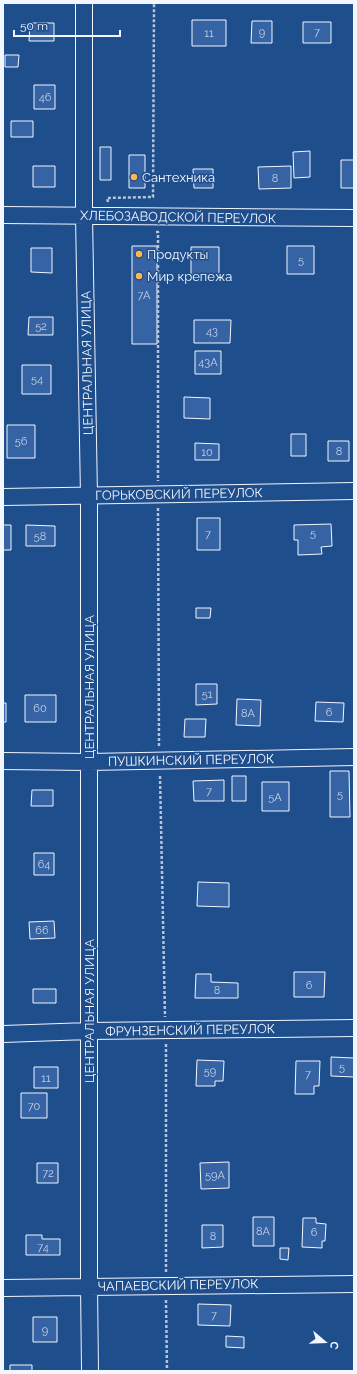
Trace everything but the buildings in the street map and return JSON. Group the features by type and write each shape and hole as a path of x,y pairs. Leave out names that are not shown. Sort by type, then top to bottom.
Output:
{"street":[{"name":"ЦЕНТРАЛЬНАЯ УЛИЦА","path":"84,3 84,216 89,496 90,1371"},
{"name":"ХЛЕБОЗАВОДСКОЙ ПЕРЕУЛОК","path":"3,215 354,218"},
{"name":"ГОРЬКОВСКИЙ ПЕРЕУЛОК","path":"3,497 354,491"},
{"name":"ПУШКИНСКИЙ ПЕРЕУЛОК","path":"3,761 89,762 354,757"},
{"name":"ФРУНЗЕНСКИЙ ПЕРЕУЛОК","path":"3,1034 89,1031 354,1028"},
{"name":"ЧАПАЕВСКИЙ ПЕРЕУЛОК","path":"3,1288 354,1284"}],"path":[{"path":"109,216 107,198 153,197 154,3"},
{"path":"151,232 158,232 159,760 166,1030 167,1371"}],"place":[{"name":"Сантехника","path":"134,177"},
{"name":"Продукты","path":"139,254"},
{"name":"Мир крепежа","path":"139,276"}]}
